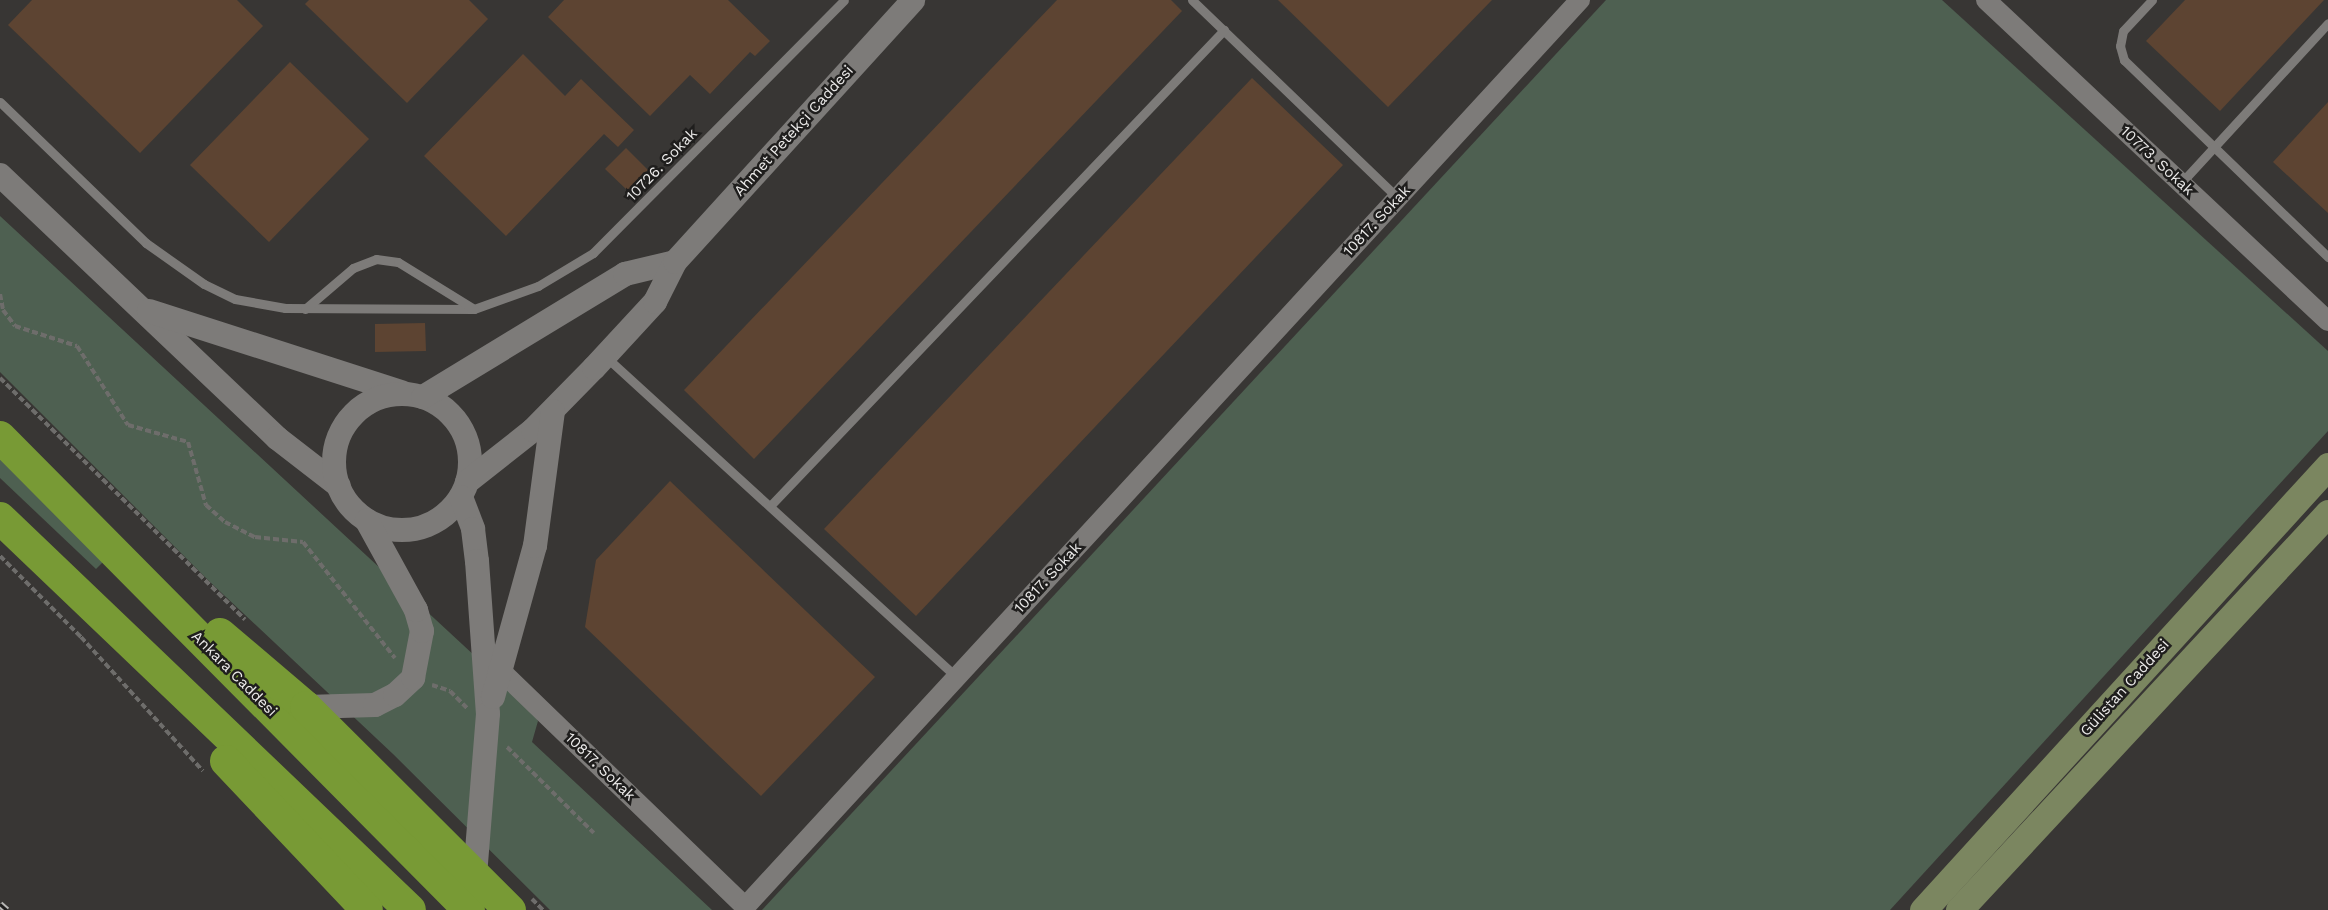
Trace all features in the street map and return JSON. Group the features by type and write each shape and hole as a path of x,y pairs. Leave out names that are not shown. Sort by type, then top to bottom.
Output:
{"highway":[{"name":"Ankara Caddesi","path":"0,437 52,493 470,910"},
{"path":"52,493 306,707 510,910"},
{"path":"0,518 410,910"},
{"path":"0,524 367,910"}],"main road":[{"name":"Gülistan Caddesi","path":"1923,910 2328,466"},
{"name":"Gülistan Caddesi","path":"1959,910 2328,513"}],"street":[{"name":"Ahmet Petekçi Caddesi","path":"464,489 553,411 655,302 675,262 913,0"},
{"name":"10817. Sokak","path":"501,671 745,907 1580,0"},
{"name":"10773. Sokak","path":"1986,0 2328,321"},
{"path":"0,175 144,309 277,438 339,486"},
{"path":"306,707 375,705 395,695 413,678 422,631 416,610 367,520 345,500 339,486 334,456 343,427 371,401 415,395 625,274 675,262"},
{"path":"144,309 415,395 449,412 466,437 470,452 464,489 477,561 487,721 475,875"},
{"path":"487,721 535,546 553,411"},
{"path":"367,520 396,530 419,527 440,519 464,489"}],"lane":[{"name":"10726. Sokak","path":"0,102 138,235 176,265 235,298 262,306 305,309 474,309 538,286 593,253 844,0"},
{"path":"1192,0 1398,198"},
{"path":"2152,0 2123,32 2120,46 2124,60 2328,257"},
{"path":"2181,183 2328,23"},
{"path":"770,506 1224,30"},
{"path":"305,309 353,268 376,259 398,262 422,274 474,309"},
{"path":"605,356 957,677"}],"path":[{"path":"0,294 3,310 15,326 76,346 128,425 188,442 206,505 225,522 255,537 303,542 413,678 450,691 487,721 594,833"},
{"path":"0,556 81,637 206,775"}],"green space":[{"path":"1606,0 1942,0 2328,351 2328,431 1890,910 762,910"},
{"path":"0,216 530,707 538,721 532,742 712,910 550,910 393,754 209,581 0,372"},
{"path":"0,438 114,551 96,569 0,478"}],"building":[{"path":"32,0 237,0 263,26 140,153 8,25"},
{"path":"309,0 469,0 488,19 407,103 305,4"},
{"path":"564,0 728,0 770,41 755,56 750,52 710,94 690,75 650,116 548,17"},
{"path":"1057,0 1171,0 1182,11 754,459 684,390"},
{"path":"1278,0 1492,0 1388,107"},
{"path":"2185,0 2324,0 2220,111 2146,41"},
{"path":"523,54 565,96 581,79 634,130 618,147 604,134 506,236 424,156"},
{"path":"290,62 369,139 269,242 190,165"},
{"path":"1252,78 1343,165 916,616 824,529"},
{"path":"2328,102 2328,213 2273,162"},
{"path":"626,148 648,170 628,191 605,169"},
{"path":"425,323 426,351 375,352 375,324"},
{"path":"670,481 875,677 761,796 585,627 596,560"}],"railway":[{"path":"0,904 7,910"}]}
